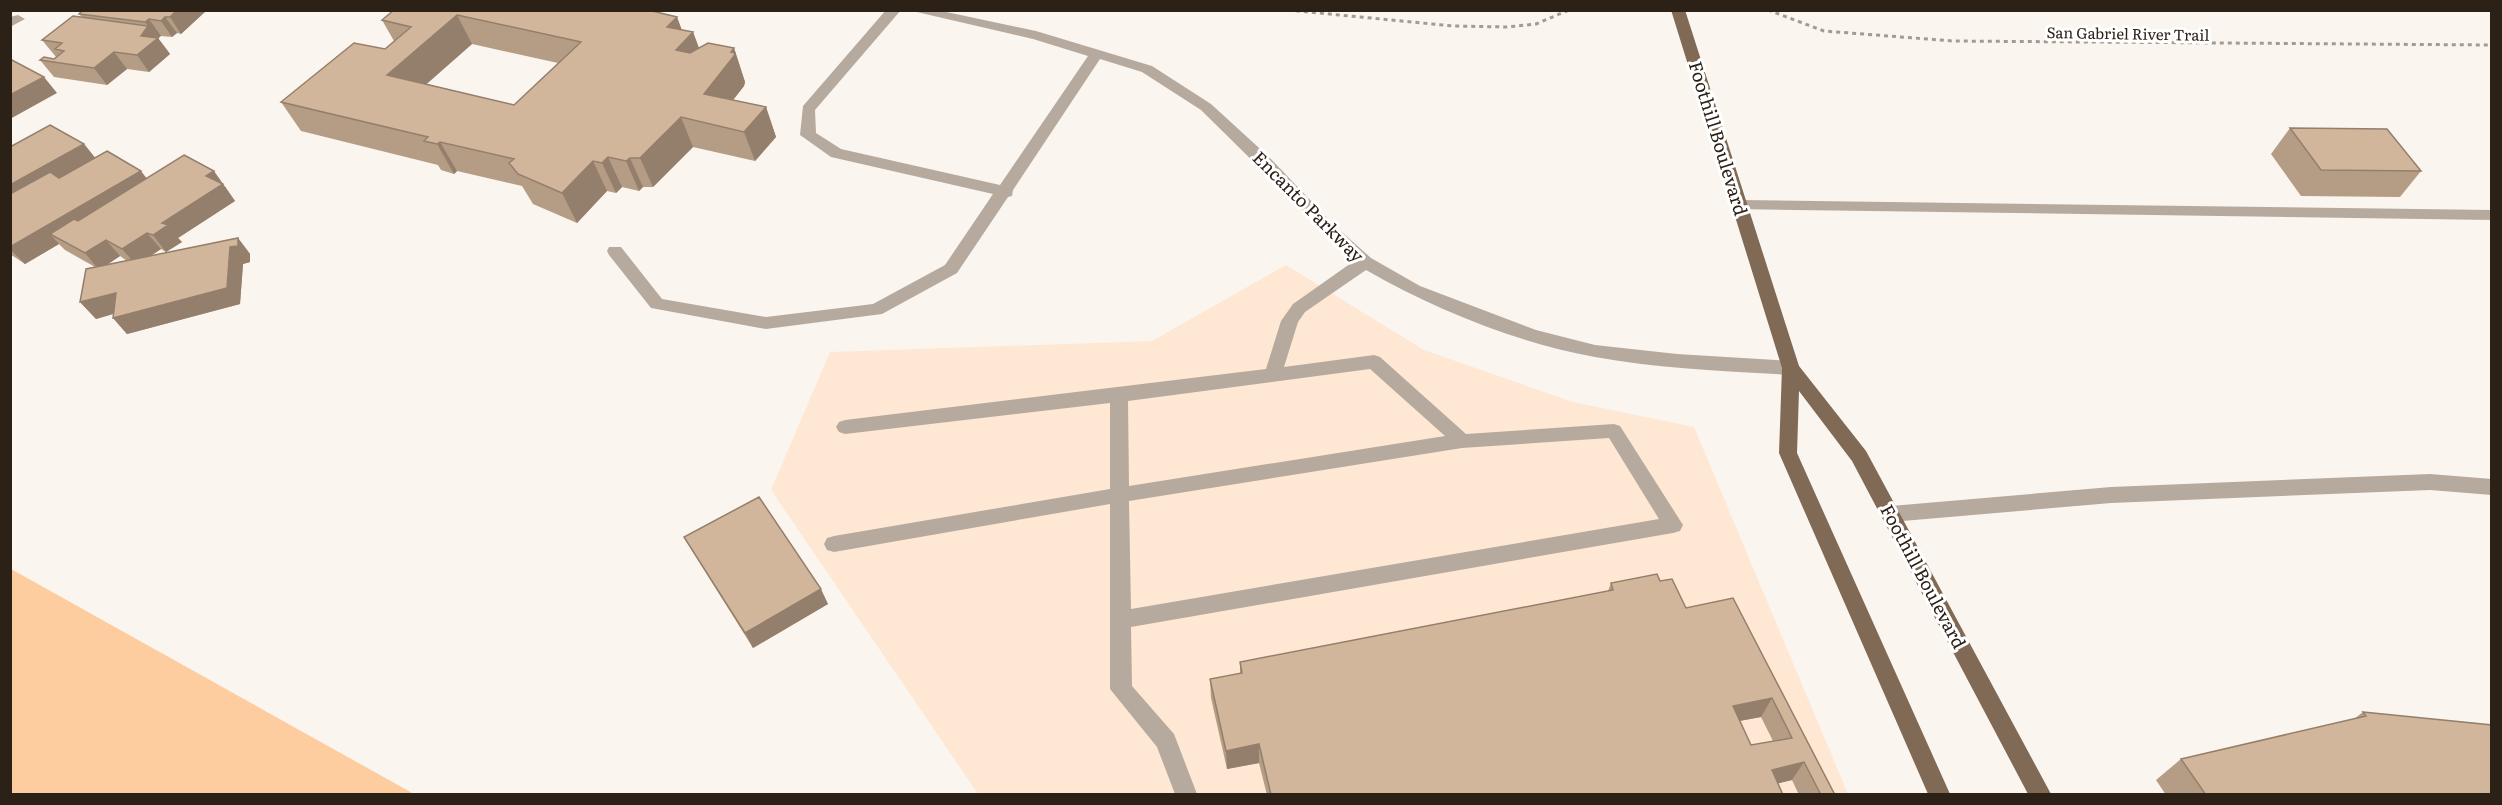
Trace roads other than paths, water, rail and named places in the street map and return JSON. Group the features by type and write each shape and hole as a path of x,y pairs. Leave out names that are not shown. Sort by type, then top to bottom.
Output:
{"main road":[{"name":"Foothill Boulevard","path":"1678,10 1791,368 1788,453 1939,795"},
{"name":"Foothill Boulevard","path":"1791,368 1859,456 2040,795"}],"street":[{"path":"894,10 808,109 808,135 836,153 1006,192"},
{"name":"Encanto Parkway","path":"915,10 1036,35 1147,69 1206,107 1264,161 1329,230 1365,262 1414,290 1533,336 1595,351 1677,361 1791,368"},
{"path":"615,251 657,304 766,323 876,310 951,270 1006,192 1097,53"},
{"path":"1740,205 2492,215"},
{"path":"1273,375 1290,321 1299,308 1365,262"},
{"path":"845,427 1374,362 1462,441"},
{"path":"1119,395 1121,688 1166,741 1186,795"},
{"path":"834,544 1120,495 1462,441 1614,431 1673,525 1120,620"},
{"path":"1891,514 2123,495 2430,482 2492,487"}]}
